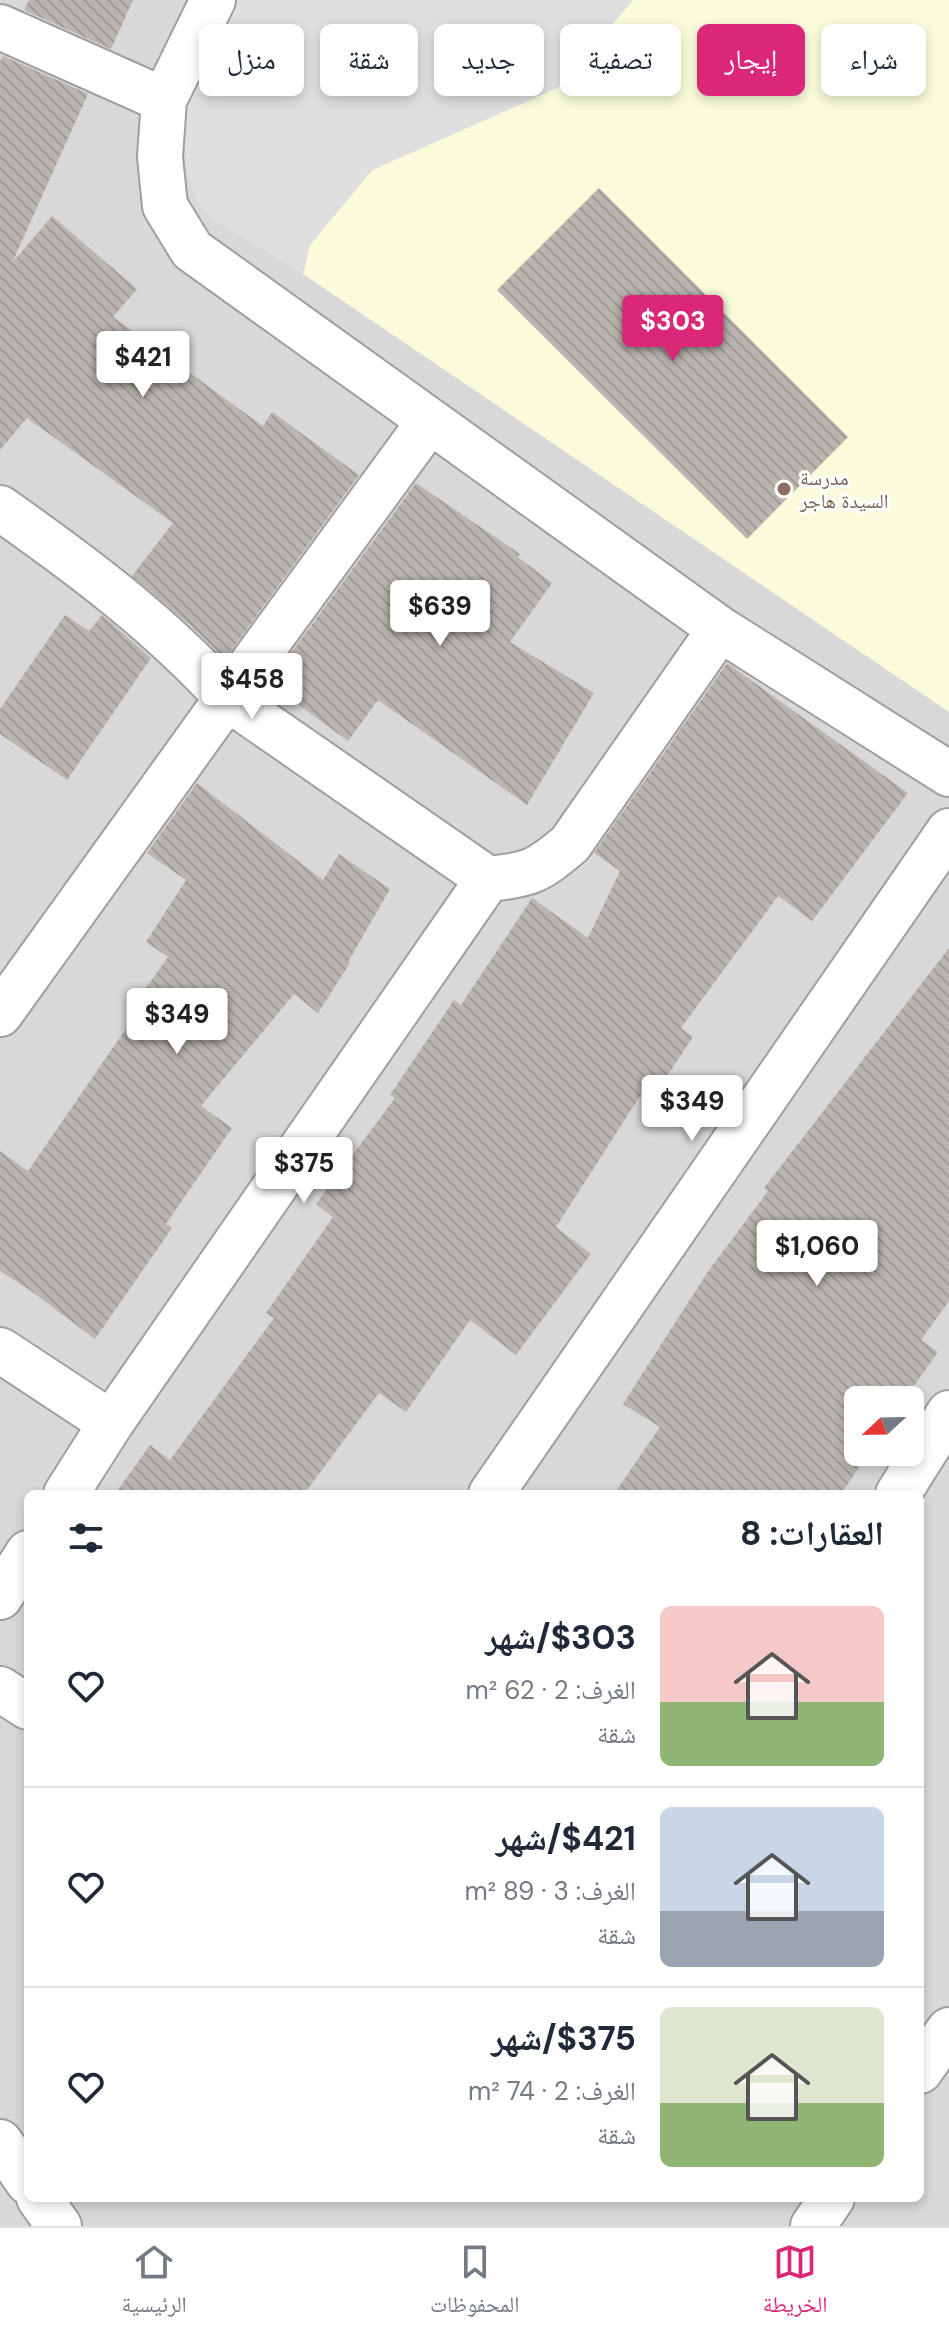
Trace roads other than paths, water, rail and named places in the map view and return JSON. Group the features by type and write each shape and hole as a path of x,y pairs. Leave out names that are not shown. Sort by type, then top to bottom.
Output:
{"street":[{"path":"213,0 164,100 160,157 165,206 192,250 720,629 949,774"},
{"path":"0,27 164,100"},
{"path":"0,1014 13,970 227,698 429,422"},
{"path":"0,508 75,560 163,633 227,698 488,879 518,876 544,866 570,844 720,629"},
{"path":"494,1490 949,831"},
{"path":"69,1490 111,1423 488,879"},
{"path":"0,1350 111,1423"},
{"path":"901,1490 949,1413"},
{"path":"0,1597 24,1559"},
{"path":"0,1689 24,1704"},
{"path":"924,2064 949,2030"},
{"path":"924,2073 949,2089"},
{"path":"0,2142 24,2176"},
{"path":"42,2202 59,2226"},
{"path":"813,2226 829,2202"}],"place":[{"name":"مدرسة السيدة هاجر","path":"784,489"}]}
